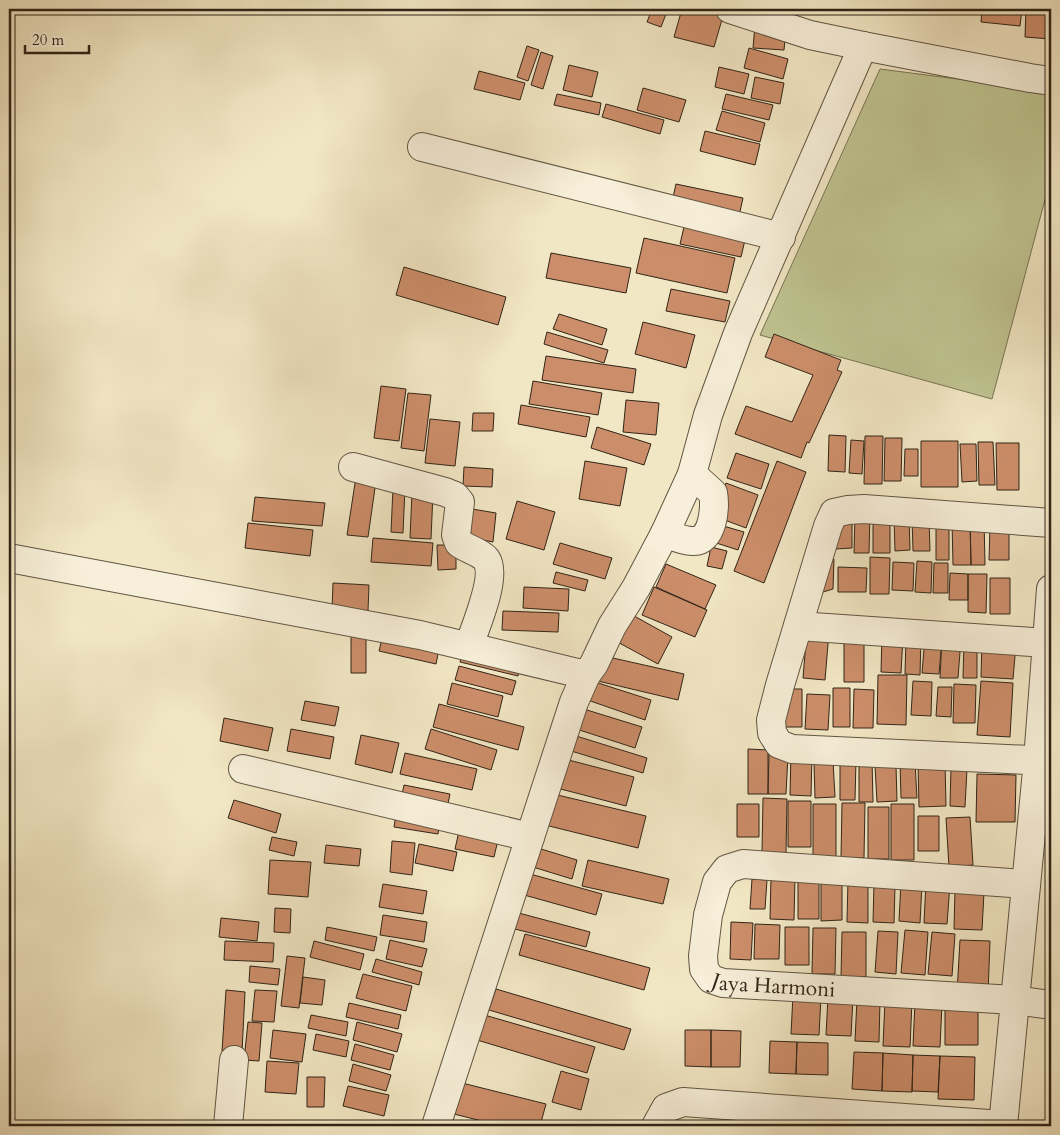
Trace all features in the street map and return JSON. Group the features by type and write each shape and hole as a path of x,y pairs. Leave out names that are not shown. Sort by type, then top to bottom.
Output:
{"street":[{"path":"742,11 810,35 1051,81"},
{"path":"436,1126 567,723 586,675 594,664 612,626 636,588 665,533 692,474 708,415 738,333 782,237 863,46"},
{"path":"422,147 782,237"},
{"path":"352,466 445,492 455,496 460,502 456,535 459,543 486,559 490,568 490,580 469,646"},
{"path":"665,533 692,542 700,540 710,526 714,509 713,493 692,474"},
{"path":"1045,761 792,749 779,744 772,733 771,720 780,684 828,526 834,514 848,510 864,509 1051,523"},
{"path":"9,558 282,608 469,646 586,675"},
{"path":"656,1126 666,1108 683,1102 1003,1126 1026,884 1045,761 1047,643 1051,590"},
{"path":"798,626 1047,643"},
{"path":"243,769 530,837"},
{"name":"Jaya Harmoni","path":"1015,1000 723,983 711,979 704,969 703,956 708,915 717,882 727,868 743,864 1026,884"},
{"path":"1015,1000 1051,1005"},
{"path":"228,1123 234,1060"}],"green space":[{"path":"880,69 1051,91 1051,177 992,399 760,335"}],"building":[{"path":"652,9 668,9 661,27 647,22"},
{"path":"682,9 695,9 723,16 714,47 674,37"},
{"path":"982,9 1022,9 1020,26 981,22"},
{"path":"1026,9 1051,9 1051,39 1025,37"},
{"path":"755,25 786,27 784,50 753,48"},
{"path":"527,46 539,50 528,81 517,77"},
{"path":"749,48 788,59 783,79 744,68"},
{"path":"541,52 553,56 543,89 531,85"},
{"path":"569,65 598,72 592,97 563,90"},
{"path":"719,67 749,74 744,94 715,87"},
{"path":"479,71 525,83 520,100 474,89"},
{"path":"755,77 784,83 780,104 751,98"},
{"path":"643,88 686,100 679,122 637,110"},
{"path":"557,94 601,103 599,115 554,105"},
{"path":"726,94 773,105 769,120 722,109"},
{"path":"606,104 664,120 660,134 602,117"},
{"path":"722,111 765,123 760,142 716,130"},
{"path":"705,131 760,144 755,165 700,151"},
{"path":"676,184 743,198 739,216 672,202"},
{"path":"684,227 745,240 741,257 680,244"},
{"path":"644,238 735,258 727,293 636,273"},
{"path":"551,253 631,268 626,293 546,278"},
{"path":"404,267 506,297 498,325 396,295"},
{"path":"671,289 730,301 725,322 666,311"},
{"path":"559,314 607,329 602,345 553,329"},
{"path":"643,322 695,335 686,368 635,354"},
{"path":"547,332 608,350 604,363 544,344"},
{"path":"774,334 841,360 837,370 842,372 801,458 735,434 746,406 792,422 813,375 765,357"},
{"path":"546,356 636,369 633,393 542,380"},
{"path":"533,381 602,393 598,415 529,404"},
{"path":"381,386 406,389 399,441 374,438"},
{"path":"408,393 431,395 424,451 401,448"},
{"path":"626,400 659,403 656,435 623,432"},
{"path":"521,405 590,417 586,437 518,424"},
{"path":"473,413 494,413 493,431 472,431"},
{"path":"430,419 460,422 455,466 425,463"},
{"path":"597,427 651,444 644,465 591,448"},
{"path":"829,435 846,436 845,472 828,471"},
{"path":"865,436 883,436 882,484 864,484"},
{"path":"885,438 902,438 901,481 884,481"},
{"path":"851,440 864,441 862,474 849,473"},
{"path":"921,441 958,441 958,487 921,487"},
{"path":"978,442 993,442 995,485 979,485"},
{"path":"996,443 1019,443 1019,490 997,490"},
{"path":"960,444 976,444 977,481 962,482"},
{"path":"905,449 918,449 918,476 904,476"},
{"path":"736,453 769,464 761,489 727,478"},
{"path":"585,461 627,468 620,506 579,499"},
{"path":"777,461 806,472 764,583 734,571"},
{"path":"464,467 493,469 492,487 463,486"},
{"path":"356,477 376,481 368,537 347,535"},
{"path":"726,483 758,495 746,528 714,516"},
{"path":"393,488 405,488 403,533 391,532"},
{"path":"412,492 433,493 431,539 410,538"},
{"path":"255,497 325,503 322,526 252,521"},
{"path":"517,501 555,512 544,550 506,539"},
{"path":"466,508 496,513 493,542 462,536"},
{"path":"835,514 852,514 852,548 835,549"},
{"path":"873,514 890,514 890,553 873,553"},
{"path":"855,515 870,515 869,553 854,553"},
{"path":"909,517 910,550 895,551 894,518"},
{"path":"912,518 929,518 930,551 913,551"},
{"path":"970,519 971,565 953,565 952,520"},
{"path":"970,519 984,519 985,565 971,565"},
{"path":"949,520 949,560 936,560 936,521"},
{"path":"248,523 313,530 310,556 245,548"},
{"path":"713,523 744,532 738,550 707,540"},
{"path":"990,525 1009,525 1009,560 989,560"},
{"path":"373,538 433,543 431,566 371,562"},
{"path":"560,543 612,558 605,579 553,564"},
{"path":"437,545 456,545 456,569 438,570"},
{"path":"711,547 727,551 722,569 707,566"},
{"path":"828,556 834,559 833,589 820,593"},
{"path":"870,557 890,558 889,594 870,594"},
{"path":"917,561 932,562 931,593 915,592"},
{"path":"893,562 914,563 913,591 892,590"},
{"path":"934,563 948,563 948,593 933,593"},
{"path":"666,564 716,585 705,609 656,587"},
{"path":"838,567 867,568 866,592 838,592"},
{"path":"556,572 588,580 585,591 553,583"},
{"path":"950,573 968,574 968,600 949,600"},
{"path":"968,574 987,574 986,613 968,612"},
{"path":"990,578 1010,578 1010,614 990,614"},
{"path":"333,583 369,585 368,611 332,609"},
{"path":"524,587 569,589 568,611 523,608"},
{"path":"654,587 707,610 695,637 642,615"},
{"path":"503,611 559,613 558,632 502,630"},
{"path":"627,612 672,637 658,664 612,639"},
{"path":"351,629 366,629 366,673 351,673"},
{"path":"807,630 829,632 825,680 803,678"},
{"path":"384,631 440,644 436,664 379,651"},
{"path":"844,635 864,635 864,682 844,682"},
{"path":"882,635 903,637 901,673 881,672"},
{"path":"906,637 921,638 920,675 905,674"},
{"path":"925,637 942,638 939,674 922,673"},
{"path":"942,638 961,639 958,678 940,678"},
{"path":"964,642 977,642 977,678 963,678"},
{"path":"982,642 1016,644 1013,679 981,677"},
{"path":"463,650 520,665 518,676 460,662"},
{"path":"604,656 684,674 678,700 598,681"},
{"path":"459,666 516,681 512,695 455,680"},
{"path":"878,675 907,675 906,725 877,724"},
{"path":"589,680 651,700 645,720 579,697"},
{"path":"913,681 932,682 931,716 911,715"},
{"path":"981,681 1013,683 1010,737 977,735"},
{"path":"452,683 503,696 498,717 447,704"},
{"path":"954,684 976,685 975,723 953,723"},
{"path":"938,687 952,687 951,717 936,716"},
{"path":"833,688 850,688 850,727 833,727"},
{"path":"781,689 802,689 802,727 781,727"},
{"path":"854,689 874,690 873,728 853,728"},
{"path":"807,694 830,695 828,730 805,729"},
{"path":"305,701 339,707 335,726 301,720"},
{"path":"439,704 524,727 518,750 433,727"},
{"path":"574,706 642,727 635,748 567,726"},
{"path":"224,718 273,728 268,751 220,741"},
{"path":"291,729 334,737 330,759 287,751"},
{"path":"431,729 497,750 491,770 425,749"},
{"path":"361,735 399,743 392,773 355,764"},
{"path":"573,735 647,758 643,773 568,750"},
{"path":"748,749 768,750 768,794 748,794"},
{"path":"405,753 477,769 472,790 400,774"},
{"path":"791,753 812,754 811,796 790,795"},
{"path":"769,754 788,755 786,794 768,794"},
{"path":"561,758 634,777 626,806 553,787"},
{"path":"859,759 872,759 873,802 859,802"},
{"path":"840,760 856,760 855,800 840,800"},
{"path":"833,761 835,797 815,798 814,762"},
{"path":"900,762 915,762 917,798 901,798"},
{"path":"945,762 946,806 919,807 918,763"},
{"path":"875,766 896,766 897,801 877,802"},
{"path":"951,768 967,769 965,807 950,806"},
{"path":"977,774 1016,775 1015,822 976,822"},
{"path":"404,785 450,794 446,813 400,804"},
{"path":"549,793 646,816 638,848 541,824"},
{"path":"763,798 787,799 786,853 762,852"},
{"path":"234,800 281,814 276,833 228,818"},
{"path":"788,801 811,801 811,847 788,847"},
{"path":"842,803 865,803 864,858 841,858"},
{"path":"737,804 759,804 759,837 737,837"},
{"path":"813,804 836,804 836,857 813,857"},
{"path":"891,804 914,804 914,860 891,860"},
{"path":"868,807 889,807 889,859 868,859"},
{"path":"397,808 441,815 438,834 394,827"},
{"path":"918,816 939,816 939,851 918,851"},
{"path":"970,817 973,865 949,867 946,818"},
{"path":"459,831 498,840 494,857 455,849"},
{"path":"272,837 297,842 294,856 269,850"},
{"path":"392,841 415,843 412,875 390,872"},
{"path":"419,844 457,852 453,871 415,863"},
{"path":"326,845 361,849 359,866 324,863"},
{"path":"528,845 577,860 572,879 523,864"},
{"path":"270,860 311,862 308,897 268,894"},
{"path":"588,860 669,879 663,904 582,886"},
{"path":"523,872 602,894 596,915 517,893"},
{"path":"821,875 842,875 842,920 821,921"},
{"path":"771,877 795,877 794,920 770,919"},
{"path":"798,878 819,878 819,919 798,919"},
{"path":"752,879 767,880 765,909 750,909"},
{"path":"848,880 868,880 868,923 847,922"},
{"path":"901,882 922,884 920,923 899,921"},
{"path":"926,882 950,884 947,924 924,923"},
{"path":"383,884 427,891 423,914 379,907"},
{"path":"874,885 895,886 894,923 873,922"},
{"path":"955,890 984,892 982,930 954,929"},
{"path":"275,908 291,909 290,933 274,932"},
{"path":"515,912 590,932 586,947 511,928"},
{"path":"383,915 427,922 424,942 380,935"},
{"path":"221,918 259,922 257,941 219,937"},
{"path":"731,922 753,923 751,960 730,959"},
{"path":"755,924 780,925 779,959 754,959"},
{"path":"327,927 377,937 374,951 325,940"},
{"path":"785,927 809,927 809,965 785,965"},
{"path":"813,928 836,928 835,974 812,974"},
{"path":"905,930 928,932 925,975 901,973"},
{"path":"878,931 898,932 896,974 875,972"},
{"path":"842,932 866,932 866,977 841,977"},
{"path":"932,932 955,934 952,976 928,974"},
{"path":"525,934 650,968 644,990 519,955"},
{"path":"390,940 427,949 422,967 386,959"},
{"path":"960,940 990,941 988,994 957,993"},
{"path":"225,941 274,943 273,962 224,960"},
{"path":"314,941 364,954 360,970 310,957"},
{"path":"287,956 305,958 299,1008 281,1006"},
{"path":"376,959 422,972 419,985 372,972"},
{"path":"250,966 280,969 278,985 249,982"},
{"path":"363,974 412,986 406,1011 356,998"},
{"path":"303,977 325,980 322,1005 300,1003"},
{"path":"496,989 631,1029 624,1050 489,1010"},
{"path":"226,990 245,992 242,1052 222,1051"},
{"path":"255,990 277,991 274,1022 252,1021"},
{"path":"793,995 821,997 819,1035 791,1034"},
{"path":"828,997 853,998 851,1036 826,1035"},
{"path":"857,999 880,1000 879,1042 855,1041"},
{"path":"885,1000 912,1001 910,1047 883,1046"},
{"path":"915,1002 942,1004 940,1047 913,1046"},
{"path":"349,1003 401,1015 398,1029 346,1017"},
{"path":"945,1007 978,1007 978,1045 945,1045"},
{"path":"474,1012 595,1047 587,1073 467,1037"},
{"path":"311,1015 348,1022 346,1036 308,1028"},
{"path":"248,1022 262,1023 259,1061 244,1060"},
{"path":"357,1022 402,1034 397,1052 353,1040"},
{"path":"273,1030 306,1034 302,1062 270,1058"},
{"path":"685,1030 711,1030 711,1067 685,1066"},
{"path":"711,1030 741,1031 740,1067 711,1067"},
{"path":"316,1034 349,1041 346,1057 313,1050"},
{"path":"770,1041 797,1042 796,1074 769,1073"},
{"path":"797,1042 828,1043 828,1075 796,1074"},
{"path":"355,1044 394,1055 390,1070 351,1060"},
{"path":"854,1052 883,1053 882,1091 852,1089"},
{"path":"883,1053 913,1055 912,1092 882,1091"},
{"path":"913,1055 940,1056 938,1092 912,1091"},
{"path":"940,1056 975,1057 974,1100 938,1099"},
{"path":"267,1061 299,1063 296,1094 265,1092"},
{"path":"353,1064 391,1075 386,1091 349,1081"},
{"path":"561,1071 589,1079 581,1110 552,1102"},
{"path":"307,1077 325,1077 324,1107 307,1107"},
{"path":"454,1081 546,1104 540,1126 502,1126 446,1112"},
{"path":"348,1086 389,1095 384,1116 343,1106"},
{"path":"737,1110 764,1110 764,1126 737,1126"}]}
